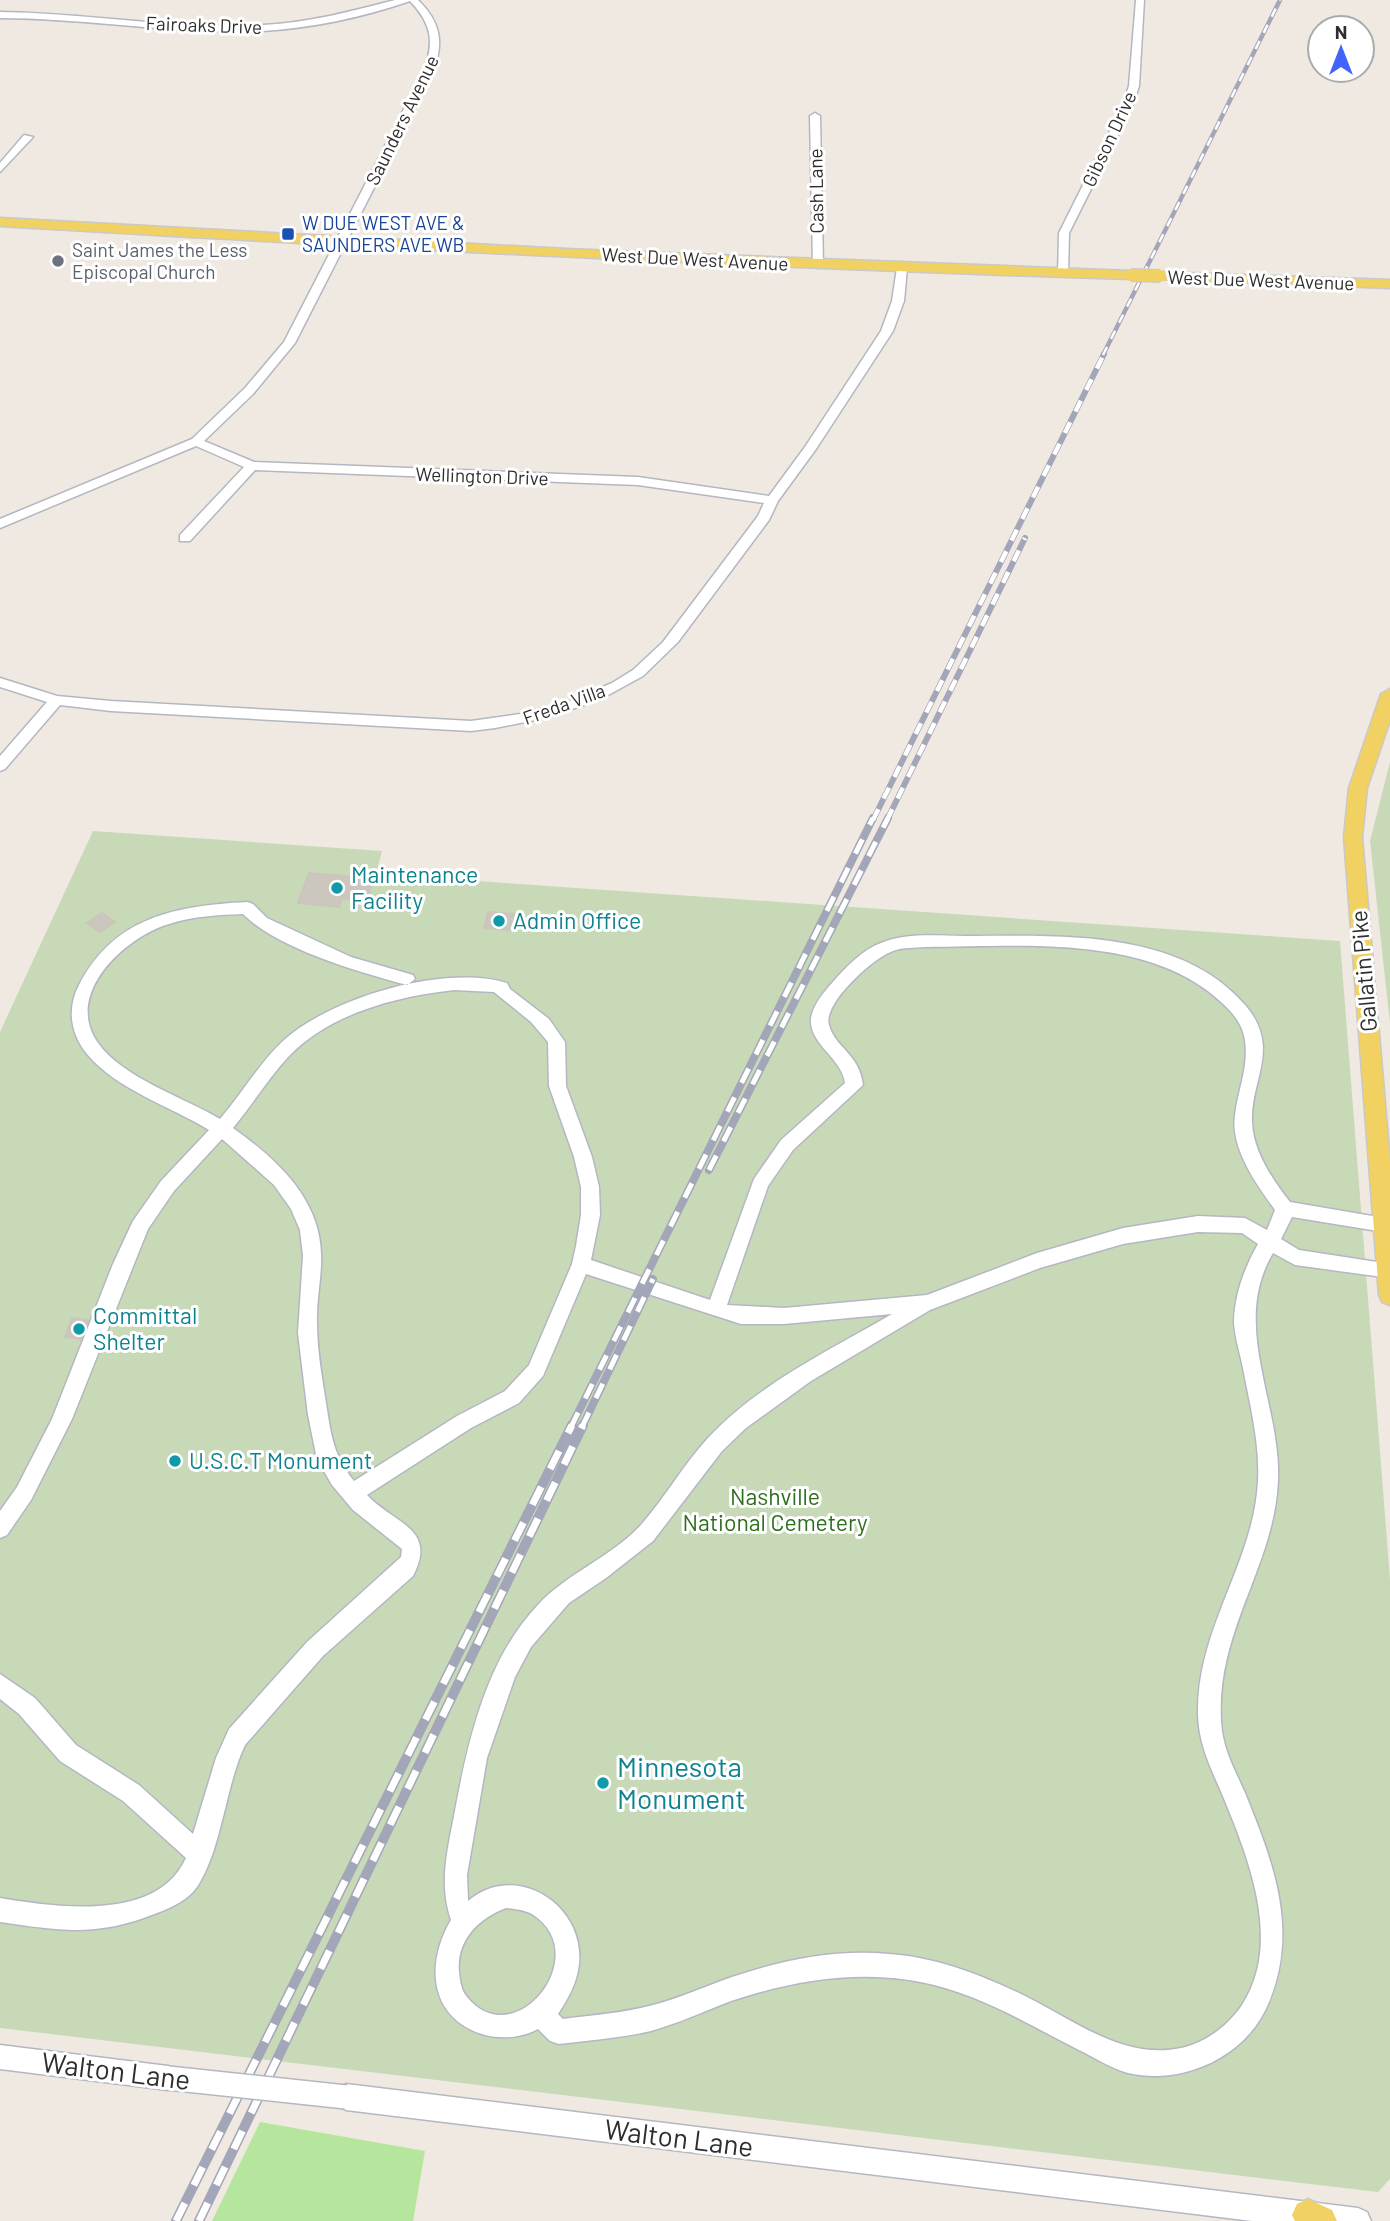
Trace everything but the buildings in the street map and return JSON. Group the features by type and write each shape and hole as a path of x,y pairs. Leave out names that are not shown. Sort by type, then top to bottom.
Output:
{"main road":[{"name":"West Due West Avenue","path":"0,222 341,243 818,265 1390,284"},
{"name":"Gallatin Pike","path":"1390,694 1358,788 1353,837 1390,1295"}],"street":[{"name":"Fairoaks Drive","path":"0,15 22,11 201,27 262,28 292,26 406,0"},
{"name":"Saunders Avenue","path":"0,524 196,442 249,391 289,343 437,50 436,34 428,15 413,0"},
{"name":"Gibson Drive","path":"1062,274 1064,233 1127,107 1134,86 1140,0"},
{"name":"Cash Lane","path":"815,116 818,265"},
{"path":"0,169 28,137"},
{"name":"Freda Villa","path":"0,682 56,700 165,711 433,725 502,723 547,714 587,699 630,677 657,657 764,517 772,500 810,449 887,331 898,301 902,268"},
{"name":"Wellington Drive","path":"196,442 252,466 638,481 772,500"},
{"path":"185,538 252,466"},
{"path":"0,766 56,700"},
{"path":"0,1910 92,1920 127,1914 165,1898 188,1880 199,1855 227,1758 237,1737 315,1649 406,1569 412,1560 413,1550 407,1538 367,1510 325,1457 307,1324 313,1264 306,1219 284,1181 221,1129 121,1074 94,1053 82,1031 78,1016 80,998 89,978 110,950 139,927 161,919 212,910 247,908 261,922 346,962 407,979"},
{"path":"716,1309 731,1273 760,1184 788,1145 854,1086 855,1075 848,1060 820,1031 822,1009 855,968 887,946 1041,940 1114,947 1182,967 1212,982 1240,1010 1254,1036 1256,1058 1242,1123 1267,1186 1285,1209 1384,1224"},
{"path":"0,1528 32,1481 66,1412 141,1224 291,1044 335,1016 380,999 454,984 501,988 502,992 537,1016 559,1046 555,1075 562,1107 577,1137 590,1182 592,1221 581,1264 536,1370 512,1397 464,1422 353,1493"},
{"path":"540,2014 559,2032 617,2025 649,2019 768,1978 803,1969 842,1964 880,1964 915,1968 978,1988 1127,2060 1175,2064 1218,2045 1238,2030 1262,1995 1274,1939 1272,1911 1257,1852 1212,1742 1210,1689 1221,1631 1255,1544 1268,1495 1264,1434 1244,1324 1250,1283 1270,1240 1281,1225 1285,1209"},
{"path":"463,1919 456,1899 455,1875 476,1758 505,1672 523,1640 542,1615 561,1596 599,1572 646,1534 715,1445 738,1422 804,1376 928,1303 1037,1261 1124,1236 1170,1227 1238,1225 1252,1228 1295,1256 1388,1271"},
{"path":"581,1264 741,1316 758,1317 928,1303"},
{"path":"0,1685 27,1706 68,1753 131,1793 199,1855"},
{"path":"506,1896 518,1896 540,1904 557,1920 567,1944 568,1969 558,1994 540,2014 519,2024 497,2026 476,2019 459,2005 451,1992 446,1962 454,1932 463,1919 482,1903 506,1896"},
{"name":"Walton Lane","path":"0,2057 346,2096 1315,2218 1358,2221"}],"green space":[{"path":"1390,762 1390,1023 1370,841"},
{"name":"Nashville National Cemetery","path":"93,831 382,851 376,874 1340,941 1390,1579 1390,2179 1378,2192 0,2028 0,1032"},
{"path":"260,2122 425,2151 413,2221 212,2221"}],"railway":[{"path":"1103,355 1280,0"},
{"path":"873,820 1104,354"},
{"path":"887,819 1025,538"},
{"path":"571,1427 873,818"},
{"path":"709,1170 887,819"},
{"path":"582,1427 653,1279"},
{"path":"176,2221 572,1425"},
{"path":"199,2221 583,1425"}],"place":[{"name":"W DUE WEST AVE & SAUNDERS AVE WB","path":"288,234"},
{"name":"Saint James the Less Episcopal Church","path":"58,261"},
{"name":"Maintenance Facility","path":"337,888"},
{"name":"Admin Office","path":"499,921"},
{"name":"Committal Shelter","path":"79,1329"},
{"name":"U.S.C.T Monument","path":"175,1461"},
{"name":"Minnesota Monument","path":"603,1783"}]}
